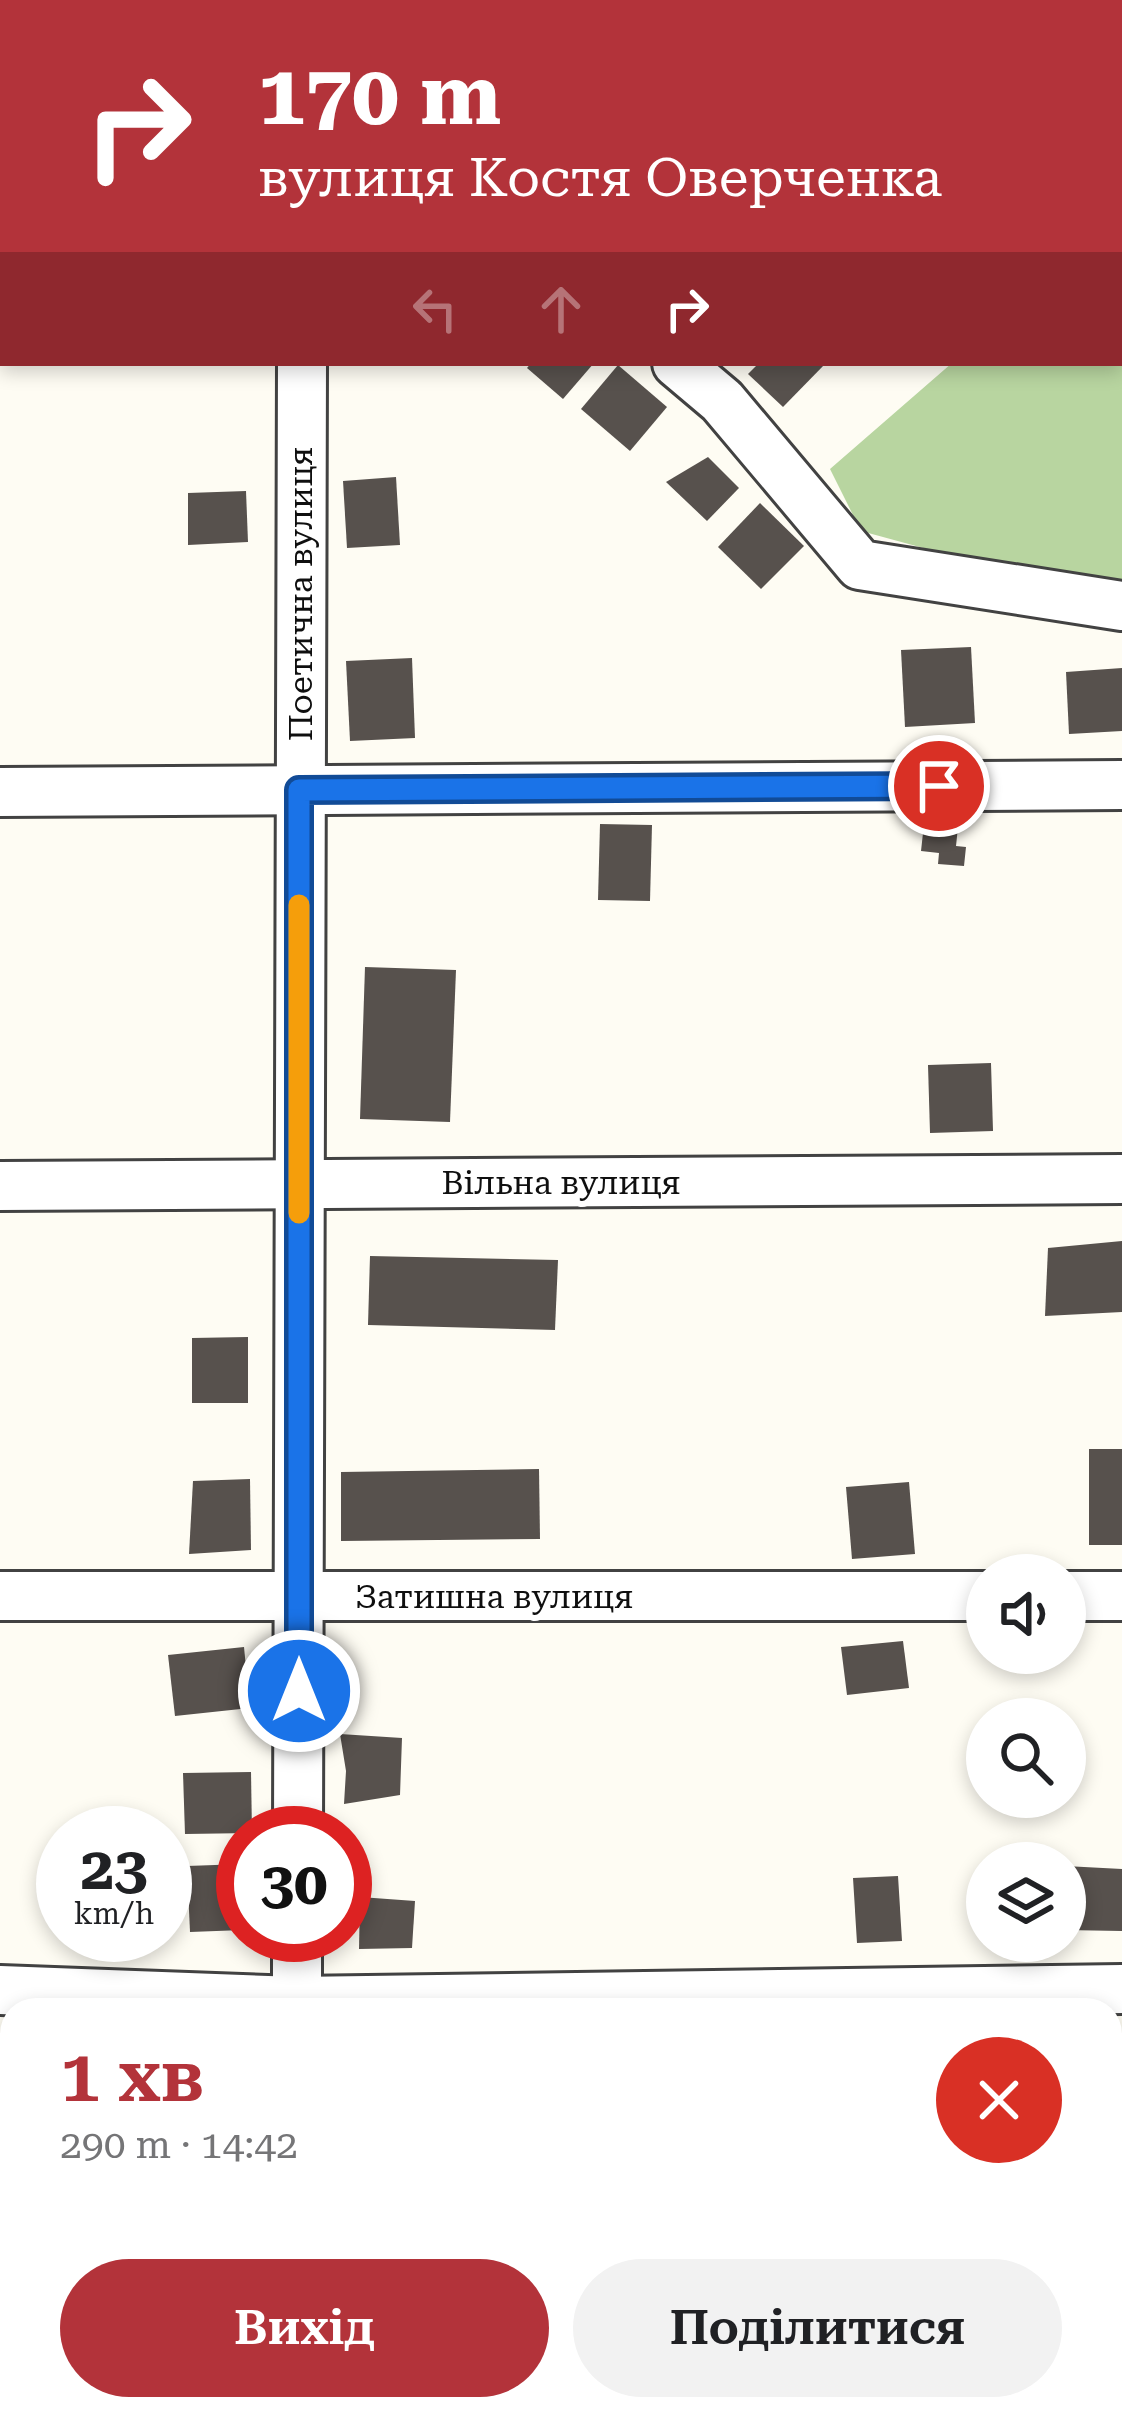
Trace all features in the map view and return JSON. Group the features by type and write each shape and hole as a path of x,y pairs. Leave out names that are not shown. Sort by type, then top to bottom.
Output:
{"street":[{"name":"Поетична вулиця","path":"298,1806 302,366"},
{"path":"680,366 722,400 860,565 1122,606"},
{"path":"0,792 1122,785"},
{"name":"Вільна вулиця","path":"0,1186 1122,1179"},
{"name":"Затишна вулиця","path":"0,1596 966,1596"},
{"path":"1086,1596 1122,1596"},
{"path":"297,1962 297,1998"},
{"path":"685,1998 1122,1989"},
{"path":"0,1990 148,1998"}],"green space":[{"path":"949,366 1122,366 1122,584 982,564 861,531 830,469"}],"building":[{"path":"529,366 591,366 563,399"},
{"path":"617,366 667,407 630,451 581,409"},
{"path":"756,366 823,366 783,407 748,374"},
{"path":"708,457 739,488 707,521 666,482"},
{"path":"396,477 400,545 347,548 343,481"},
{"path":"246,491 248,542 188,545 188,493"},
{"path":"760,503 804,546 761,589 718,547"},
{"path":"971,647 975,723 905,727 901,650"},
{"path":"412,658 415,738 350,741 346,661"},
{"path":"1122,668 1122,731 1069,734 1066,672"},
{"path":"600,824 652,825 650,901 598,900"},
{"path":"924,824 958,827 956,846 966,847 964,866 938,864 939,853 921,851"},
{"path":"365,967 456,970 450,1122 360,1119"},
{"path":"991,1063 993,1131 930,1133 928,1065"},
{"path":"1122,1241 1122,1312 1045,1316 1048,1248"},
{"path":"370,1256 558,1260 555,1330 368,1325"},
{"path":"248,1337 248,1403 192,1403 192,1338"},
{"path":"1089,1449 1122,1449 1122,1545 1089,1545"},
{"path":"539,1469 540,1539 341,1541 341,1472"},
{"path":"250,1479 251,1550 189,1554 193,1481"},
{"path":"909,1482 915,1554 852,1559 846,1487"},
{"path":"903,1641 909,1688 847,1695 841,1647"},
{"path":"244,1647 250,1708 175,1716 168,1655"},
{"path":"340,1734 402,1738 400,1795 344,1804 346,1771"},
{"path":"251,1772 252,1806 216,1806 216,1834 192,1834 192,1806 184,1806 183,1773"},
{"path":"216,1865 216,1931 192,1932 192,1866"},
{"path":"1086,1867 1122,1869 1122,1931 1086,1930"},
{"path":"898,1876 902,1941 857,1943 853,1878"},
{"path":"372,1898 415,1901 412,1948 372,1949"}],"slow traffic":[{"path":"299,905 299,1213"}],"route":[{"path":"299,1691 299,790 939,786"}]}
